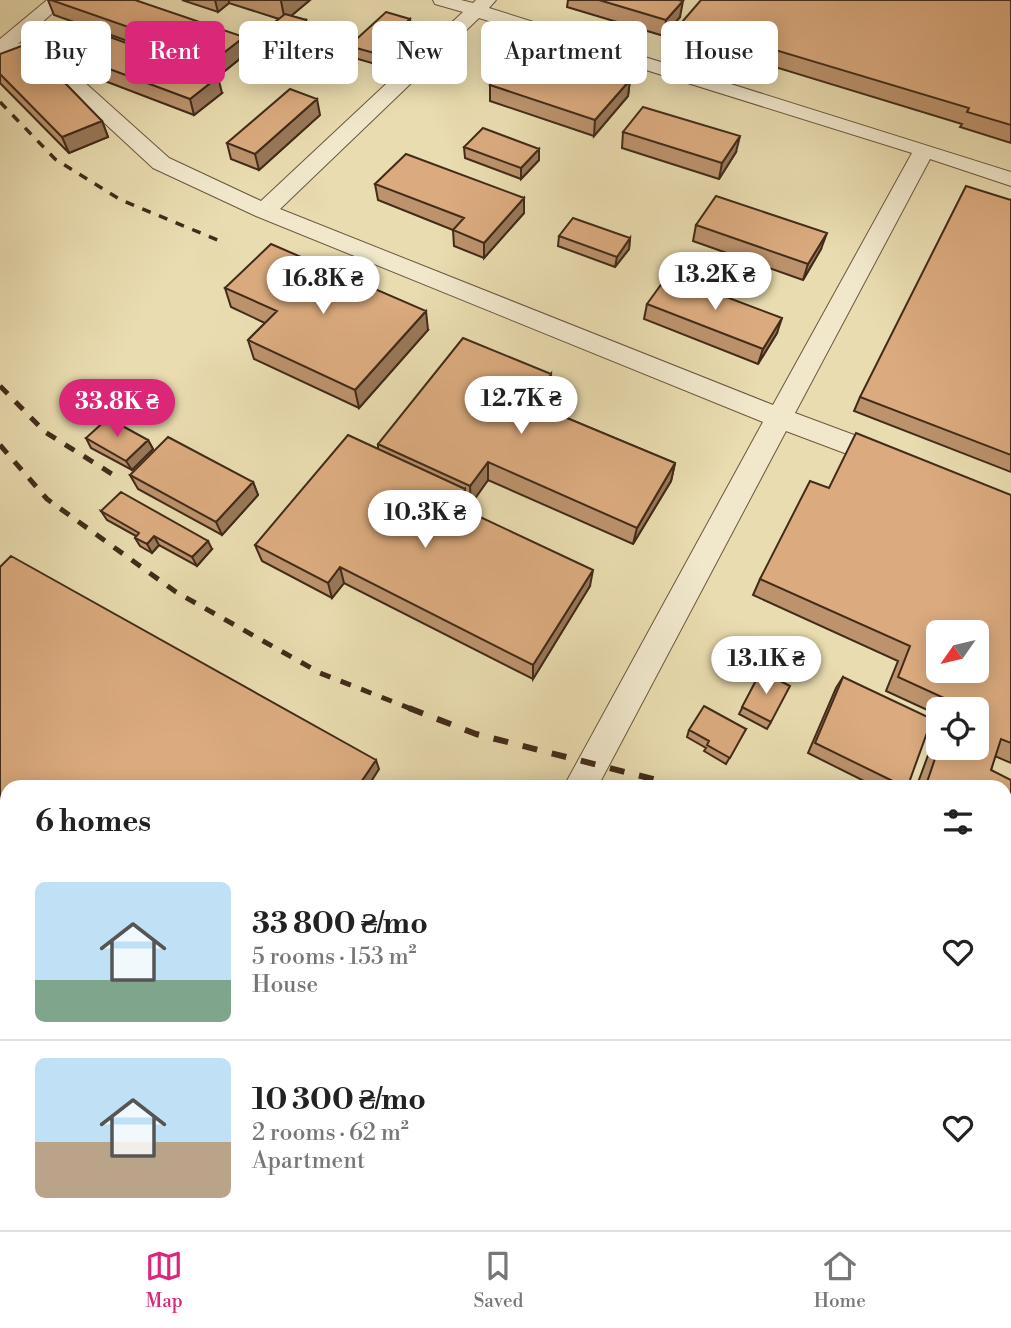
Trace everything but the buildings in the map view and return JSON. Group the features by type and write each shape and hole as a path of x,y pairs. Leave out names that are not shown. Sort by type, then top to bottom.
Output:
{"lane":[{"path":"0,49 58,0"},
{"path":"442,0 481,5 1011,179"},
{"path":"264,211 481,5"},
{"path":"0,55 25,48 37,50 161,163 182,175 264,211 911,468"},
{"path":"585,780 924,150"}],"railway":[{"path":"0,102 55,159 121,200 220,241"},
{"path":"0,386 45,432 120,479"},
{"path":"0,445 47,499 176,592 320,673 414,710"},
{"path":"409,708 476,734 657,780"}]}
